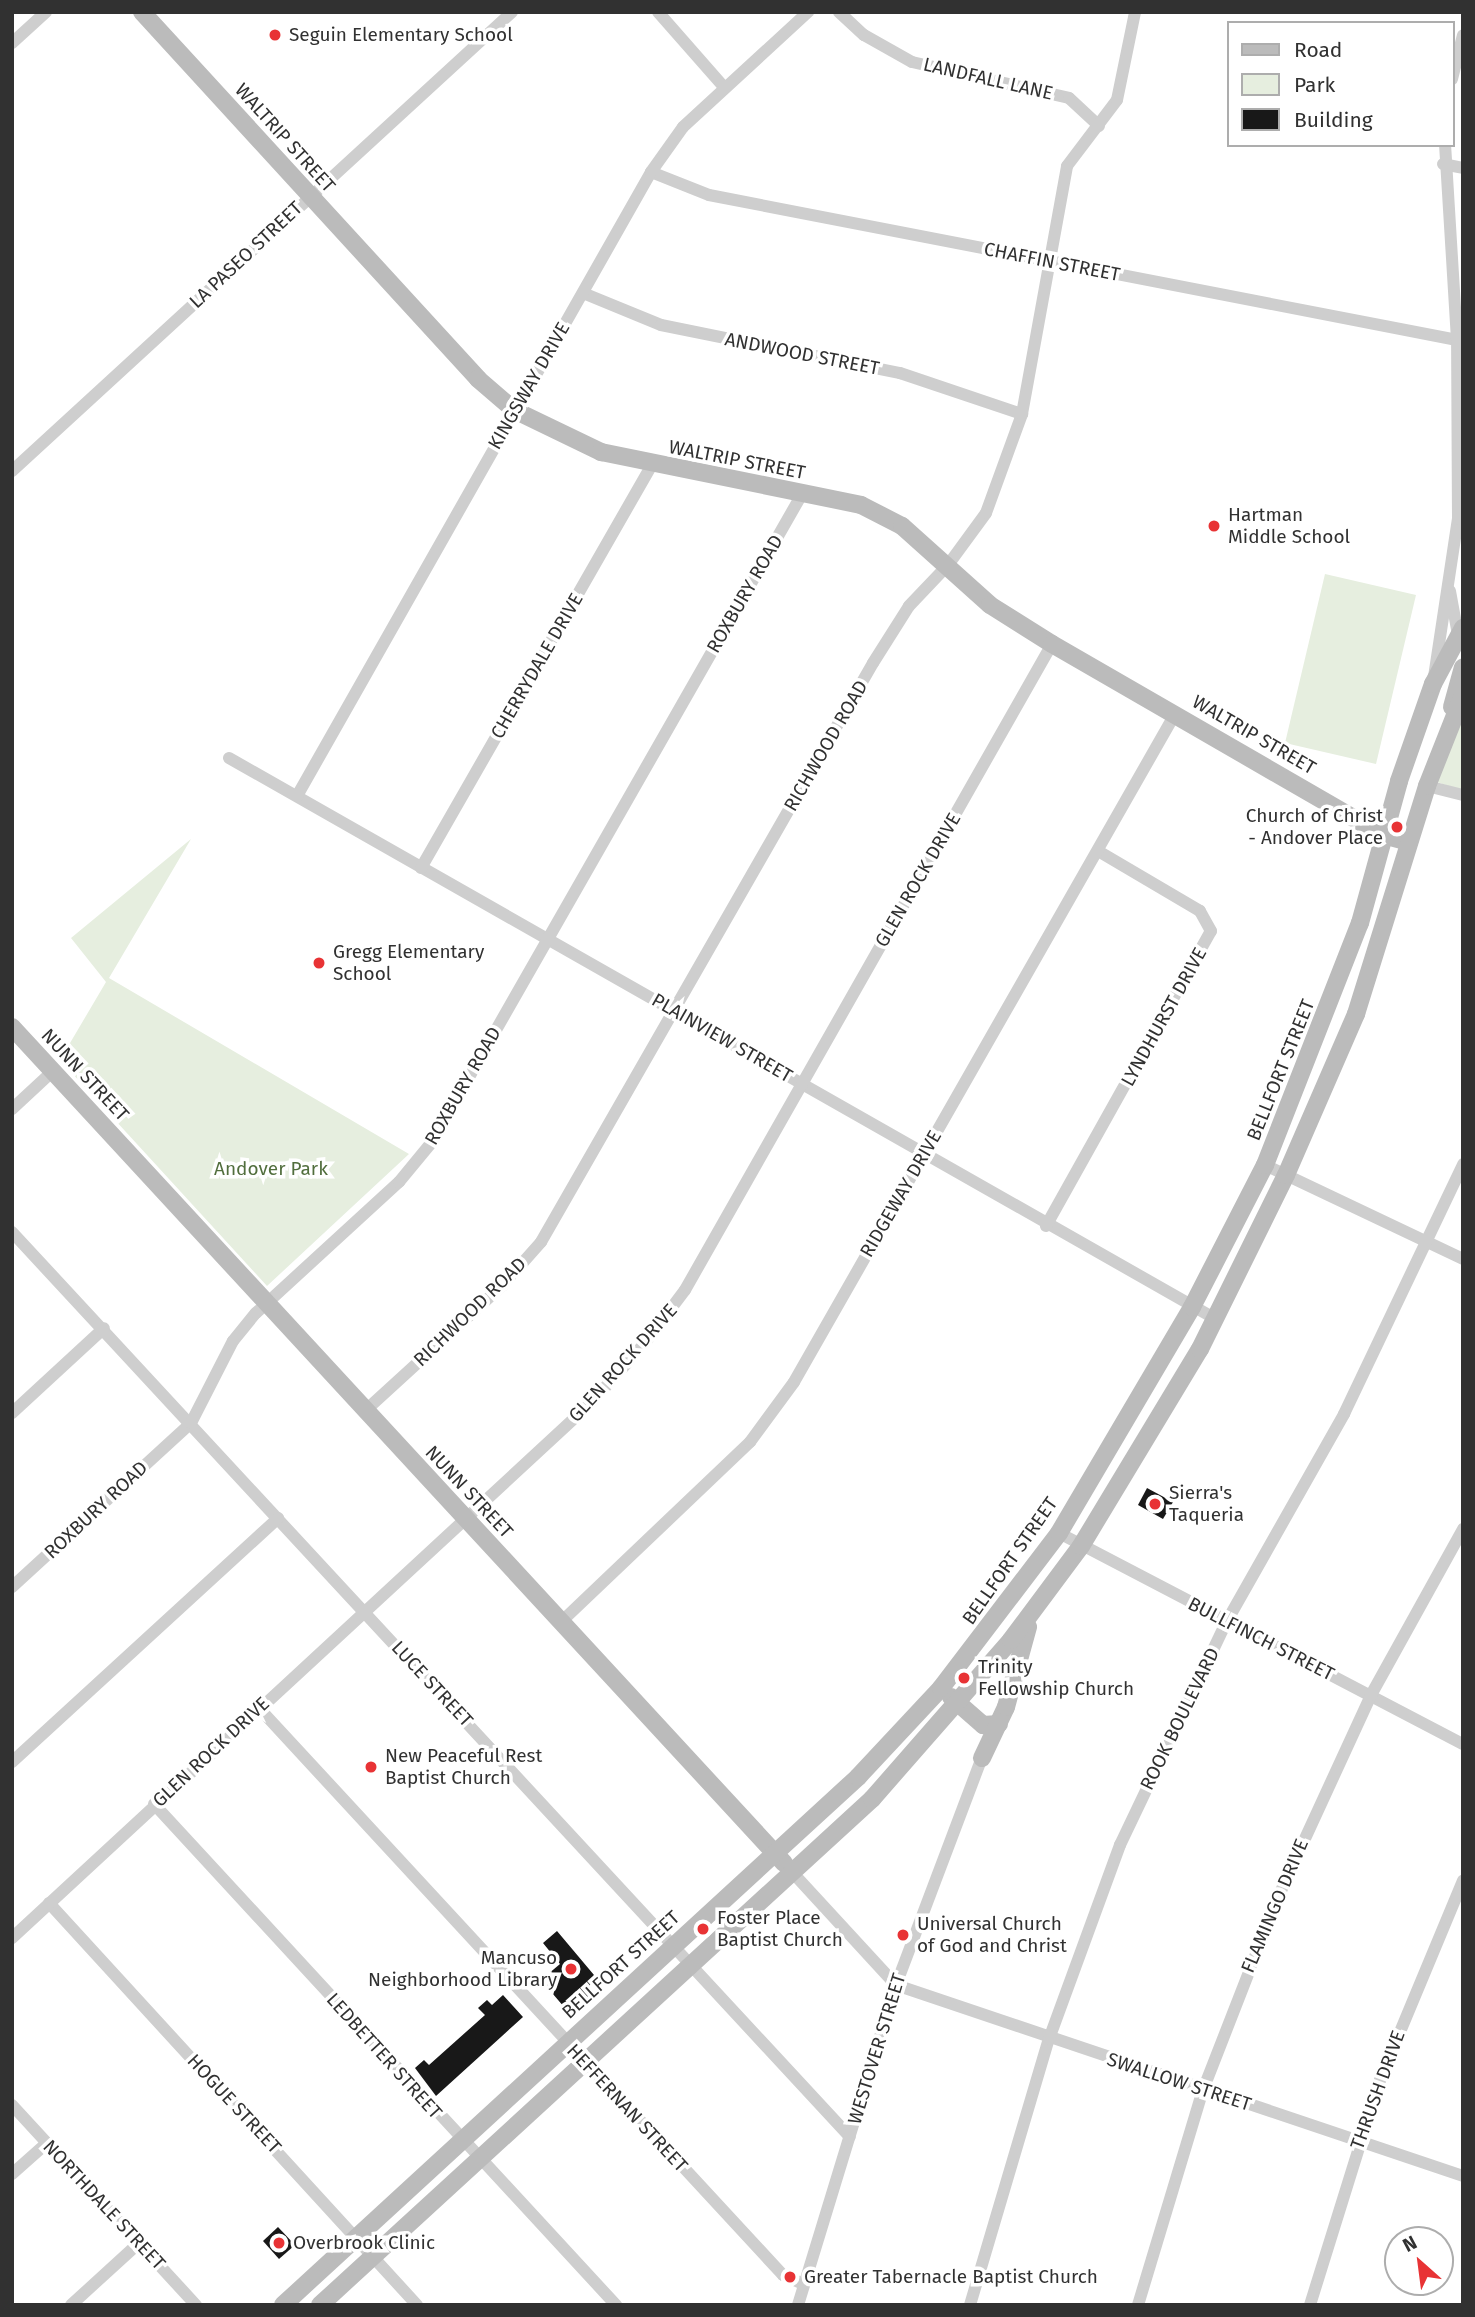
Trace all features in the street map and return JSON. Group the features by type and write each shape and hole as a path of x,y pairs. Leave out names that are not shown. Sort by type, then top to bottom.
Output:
{"main road":[{"name":"WALTRIP STREET","path":"142,12 309,197 514,410 566,438 652,464 861,505 901,526 990,604 1052,644 1383,835 1409,842"},
{"name":"BELLFORT STREET","path":"283,2305 566,2042 775,1854 941,1688 1059,1533 1192,1307 1265,1165 1331,1003 1433,684 1461,637"},
{"path":"1452,718 1463,667"},
{"path":"320,2305 872,1799 958,1704 1081,1546 1214,1318 1286,1175 1356,1014 1427,786 1463,695"},
{"path":"1331,1003 1356,1014"},
{"name":"NUNN STREET","path":"12,1027 793,1873"},
{"path":"982,1758 999,1724 1035,1608"},
{"path":"941,1688 976,1721 999,1724"},
{"path":"976,1721 982,1758"}],"street":[{"path":"12,43 46,12"},
{"name":"LA PASEO STREET","path":"12,471 512,12"},
{"path":"658,12 723,87"},
{"name":"KINGSWAY DRIVE","path":"297,796 651,172 683,127 723,87 808,12"},
{"name":"LANDFALL LANE","path":"839,12 864,36 912,62 1069,98 1099,126"},
{"name":"RICHWOOD ROAD","path":"366,1410 502,1286 541,1242 676,1011 873,663 909,606 948,565 998,489 1022,414 1067,166 1099,126 1125,81 1135,12"},
{"path":"1454,71 1463,35"},
{"path":"1433,684 1458,519 1457,340 1443,164 1445,147"},
{"path":"1443,164 1463,168"},
{"name":"CHAFFIN STREET","path":"651,172 709,195 1457,340"},
{"name":"ANDWOOD STREET","path":"583,293 661,325 900,373 1022,414"},
{"name":"CHERRYDALE DRIVE","path":"421,867 652,464"},
{"name":"ROXBURY ROAD","path":"12,1587 191,1423 233,1341 268,1304 399,1182 432,1142 802,494"},
{"path":"1448,576 1461,637"},
{"name":"GLEN ROCK DRIVE","path":"12,1937 591,1404 645,1343 685,1290 1052,644"},
{"name":"RIDGEWAY DRIVE","path":"561,1622 750,1443 794,1382 1175,714"},
{"name":"PLAINVIEW STREET","path":"229,758 802,1083 1046,1226 1214,1318"},
{"path":"1427,786 1463,794"},
{"name":"LYNDHURST DRIVE","path":"1046,1226 1211,931 1200,911 1098,851"},
{"path":"12,1109 53,1072"},
{"name":"ROOK BOULEVARD","path":"970,2305 1049,2039 1120,1845 1227,1621 1344,1414 1429,1244 1463,1164"},
{"path":"1265,1165 1463,1259"},
{"name":"LUCE STREET","path":"12,1232 104,1328 850,2137"},
{"path":"12,1413 104,1328"},
{"path":"12,1762 278,1518"},
{"name":"FLAMINGO DRIVE","path":"1138,2305 1203,2090 1280,1893 1371,1696 1463,1529"},
{"name":"BULLFINCH STREET","path":"1059,1533 1463,1744"},
{"name":"HEFFERNAN STREET","path":"259,1708 783,2274 803,2284"},
{"name":"WESTOVER STREET","path":"798,2305 896,1985 982,1758"},
{"name":"LEDBETTER STREET","path":"154,1804 460,2140 616,2305"},
{"name":"NUNN STREET","path":"793,1873 896,1985"},
{"name":"THRUSH DRIVE","path":"1310,2305 1358,2141 1433,1943 1463,1881"},
{"name":"HOGUE STREET","path":"49,1903 417,2305"},
{"name":"SWALLOW STREET","path":"896,1985 1049,2039 1463,2176"},
{"name":"NORTHDALE STREET","path":"12,2105 197,2305"},
{"path":"12,2174 47,2143"},
{"path":"71,2305 139,2243"}],"green space":[{"path":"1325,574 1416,595 1376,764 1285,743"},
{"path":"1463,714 1463,791 1437,782"},
{"name":"Andover Park","path":"191,839 109,978 409,1154 267,1286 60,1060 106,982 71,938"}],"building":[{"name":"Sierra's Taqueria","path":"1147,1488 1173,1502 1163,1519 1138,1505"},
{"name":"Mancuso Neighborhood Library","path":"557,1931 594,1975 589,1988 594,1994 570,2014 541,1980 560,1964 543,1943"},
{"path":"503,1995 523,2017 436,2096 415,2068 424,2060 429,2065 485,2015 478,2008 487,2000 492,2005"},
{"name":"Overbrook Clinic","path":"278,2227 295,2245 279,2259 263,2241"}],"place":[{"name":"Seguin Elementary School","path":"275,35"},
{"name":"Hartman Middle School","path":"1214,526"},
{"name":"Church of Christ - Andover Place","path":"1397,827"},
{"name":"Gregg Elementary School","path":"319,963"},
{"name":"Sierra's Taqueria","path":"1155,1504"},
{"name":"Trinity Fellowship Church","path":"964,1678"},
{"name":"New Peaceful Rest Baptist Church","path":"371,1767"},
{"name":"Foster Place Baptist Church","path":"703,1929"},
{"name":"Universal Church of God and Christ","path":"903,1935"},
{"name":"Mancuso Neighborhood Library","path":"571,1969"},
{"name":"Overbrook Clinic","path":"279,2243"},
{"name":"Greater Tabernacle Baptist Church","path":"790,2277"}]}
